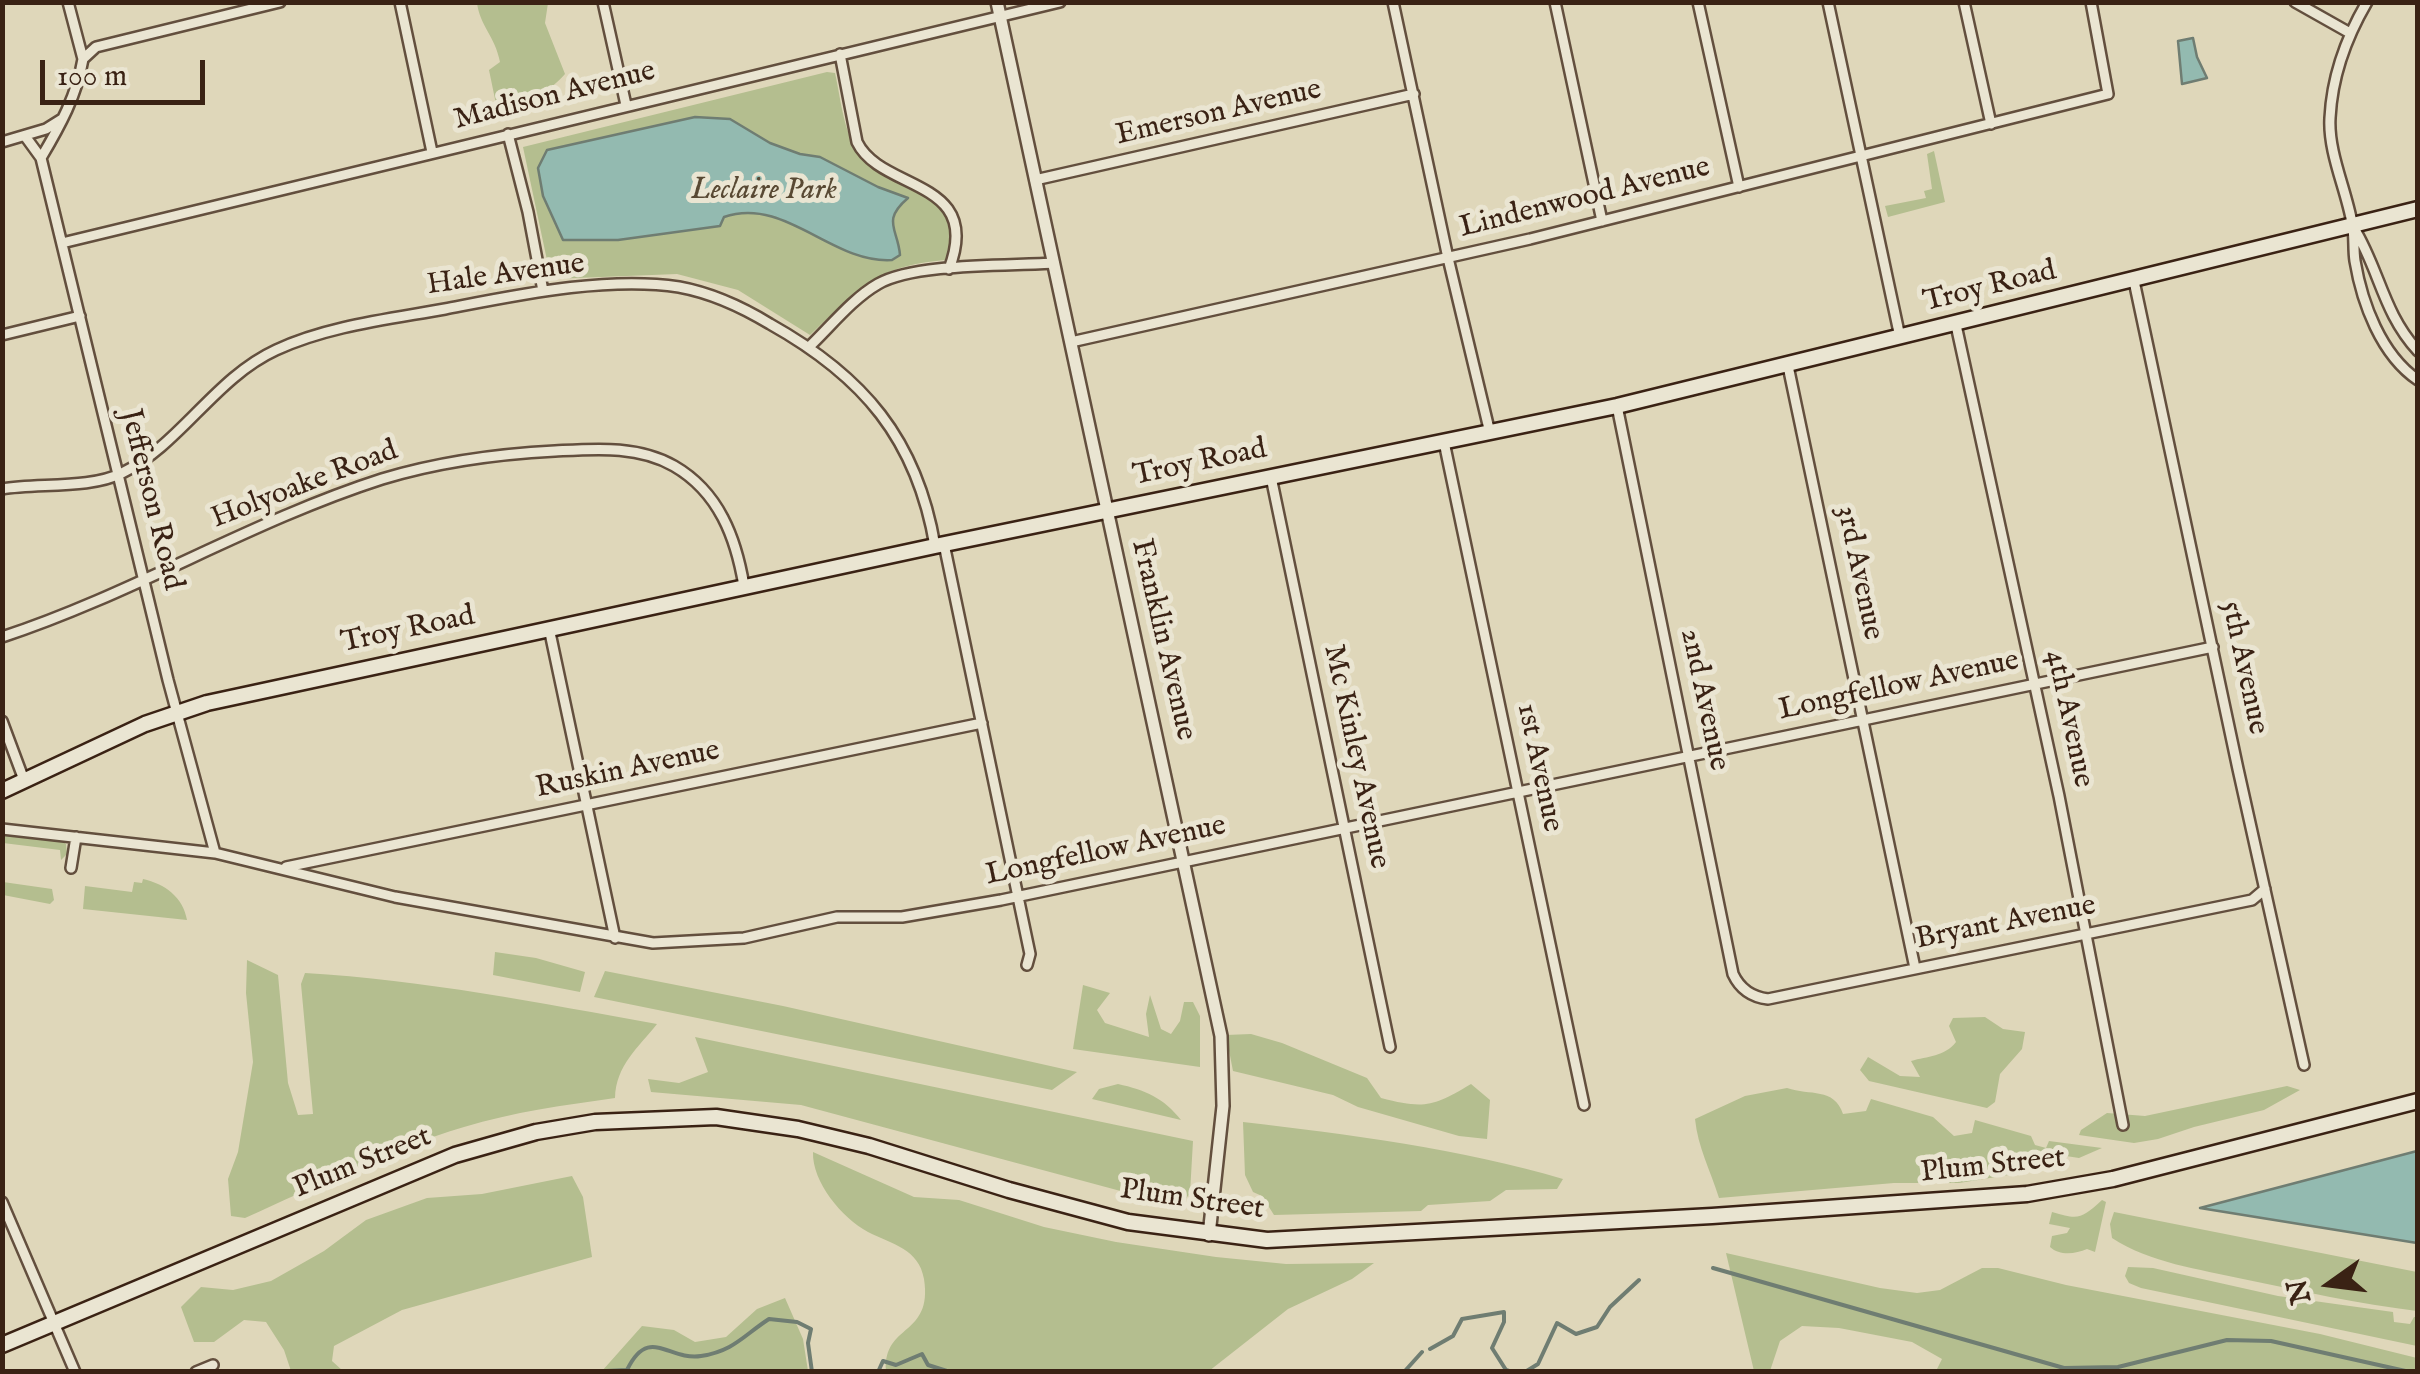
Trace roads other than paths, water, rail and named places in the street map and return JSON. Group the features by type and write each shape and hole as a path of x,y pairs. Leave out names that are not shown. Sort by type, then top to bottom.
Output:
{"main road":[{"name":"Troy Road","path":"2,790 176,712 744,586 1617,406 2418,209"},
{"name":"Plum Street","path":"2,1345 455,1156 536,1132 632,1119 716,1118 814,1132 1142,1225 1267,1240 2027,1194 2114,1179 2418,1101"}],"street":[{"path":"68,2 83,58"},
{"path":"41,158 64,118 83,58 96,47 280,2"},
{"path":"400,2 432,152"},
{"path":"602,2 626,106"},
{"name":"Madison Avenue","path":"62,243 840,54 998,9 1060,2"},
{"path":"1393,2 1490,433"},
{"path":"1555,2 1602,220"},
{"path":"1698,2 1738,187"},
{"path":"1828,2 1900,338"},
{"path":"1964,2 1991,124"},
{"name":"Lindenwood Avenue","path":"1071,342 1448,258 2108,94 2091,2"},
{"path":"2295,2 2350,33"},
{"path":"2367,2 2337,68 2329,122 2353,225 2355,265 2371,317 2393,356 2418,380"},
{"name":"Franklin Avenue","path":"998,9 1185,862 1224,1061 1209,1235"},
{"path":"840,54 862,152 931,194 952,216 958,240 949,269"},
{"name":"Emerson Avenue","path":"1035,180 1414,94"},
{"path":"2,142 46,130 64,118"},
{"path":"508,134 543,291"},
{"name":"Jefferson Road","path":"25,136 41,158 176,712 215,852"},
{"path":"2353,225 2371,256 2391,318 2418,351"},
{"path":"809,347 877,284 906,272 1054,264"},
{"name":"5th Avenue","path":"2134,281 2304,1065"},
{"name":"Hale Avenue","path":"118,476 172,434 234,376 274,350 334,332 543,291 653,285 699,292 759,317 809,347 860,389 890,424 918,476 939,545 982,723 1030,954 1028,964"},
{"path":"2,336 80,316"},
{"name":"4th Avenue","path":"1956,325 2035,684 2123,1125"},
{"name":"3rd Avenue","path":"1788,366 1914,968"},
{"name":"2nd Avenue","path":"1617,406 1733,974 1743,989 1754,996"},
{"name":"1st Avenue","path":"1444,442 1584,1104"},
{"name":"Holyoake Road","path":"2,637 96,603 255,528 381,480 454,462 534,452 637,452 687,475 703,489 731,532 744,586"},
{"path":"2,489 118,476"},
{"name":"Mc Kinley Avenue","path":"1271,476 1390,1048"},
{"path":"549,628 615,938"},
{"name":"Longfellow Avenue","path":"2,829 215,852 395,897 615,938 652,943 716,941 772,933 825,918 902,917 1018,896 2213,646"},
{"path":"2,721 24,780"},
{"name":"Ruskin Avenue","path":"283,868 982,723"},
{"path":"71,868 76,837"},
{"name":"Bryant Avenue","path":"1754,996 1768,998 2252,900 2264,889"},
{"path":"2,1202 75,1372"},
{"path":"196,1372 213,1365"}],"water":[{"path":"2193,38 2207,78 2182,84 2178,41"},
{"path":"695,117 730,119 770,143 820,157 908,198 893,219 900,255 892,260 870,258 788,222 746,213 724,217 720,226 618,240 563,240 543,196 538,168 547,150"},
{"path":"2417,1151 2417,1243 2200,1208"}],"waterway":[{"path":"1713,1268 2064,1368 2118,1367 2227,1340 2271,1341 2410,1372"},
{"path":"1525,1372 1538,1364 1557,1323 1576,1334 1597,1327 1610,1307 1639,1280"},
{"path":"1430,1349 1453,1336 1462,1319 1504,1312 1504,1322 1492,1348 1506,1370 1512,1372"},
{"path":"585,1372 627,1370 635,1357 651,1347 689,1356 712,1354 769,1319 797,1322 811,1329 808,1343 812,1372"},
{"path":"1404,1372 1422,1352"},
{"path":"878,1372 883,1361 896,1365 922,1354 928,1365 950,1372"}],"park label":[{"name":"Leclaire Park","path":"764,192"}]}
